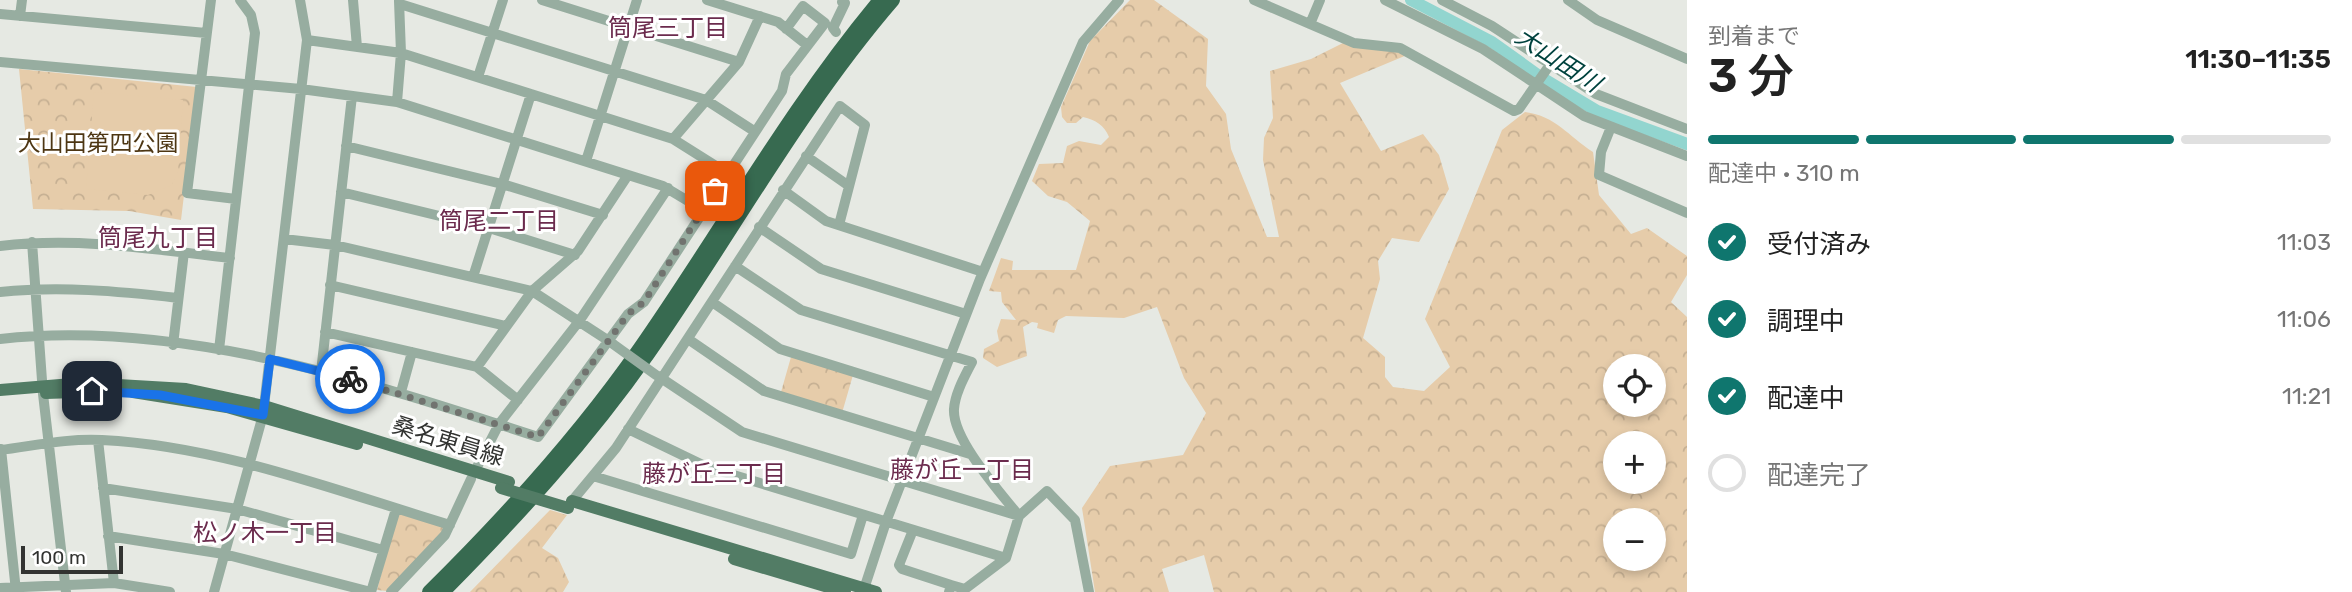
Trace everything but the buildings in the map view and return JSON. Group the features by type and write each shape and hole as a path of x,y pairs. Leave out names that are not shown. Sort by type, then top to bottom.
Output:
{"highway":[{"path":"429,592 505,515 584,424 640,349 801,103 880,0"},
{"path":"443,592 546,485 592,430 648,355 809,110 893,0"}],"main road":[{"name":"桑名東員線","path":"0,390 134,392 263,411 865,591"},
{"name":"桑名東員線","path":"0,398 43,390"},
{"name":"桑名東員線","path":"570,504 845,592"}],"street":[{"path":"20,16 22,0"},
{"path":"211,0 187,193 236,199"},
{"path":"219,350 255,26 240,0"},
{"path":"214,592 263,411 307,40 300,0"},
{"path":"353,0 357,47"},
{"path":"478,77 503,0"},
{"path":"542,0 739,62"},
{"path":"586,161 637,0"},
{"path":"707,0 778,22 807,45"},
{"path":"865,591 886,522 983,272 1083,42 1119,0"},
{"path":"1254,0 1354,43 1400,48 1514,111 1519,109 1549,66"},
{"path":"1310,24 1320,0"},
{"path":"1385,0 1483,49 1568,107 1611,127 1687,156"},
{"path":"1568,0 1597,20 1687,59"},
{"path":"0,339 38,335 108,337 270,359 401,392 538,437 611,343 628,314 644,302 782,91 786,74 841,1 845,3 834,28 836,32"},
{"path":"1448,1 1492,26 1549,66 1596,94 1687,129"},
{"path":"397,102 401,53 399,2 706,100 754,131"},
{"path":"786,29 803,6 825,23"},
{"path":"0,14 206,33"},
{"path":"673,139 739,62 760,16"},
{"path":"307,40 401,53 478,77 673,139 727,173"},
{"path":"0,62 301,89 397,102 668,188 703,210"},
{"path":"473,277 531,94"},
{"path":"321,372 352,96"},
{"path":"570,504 628,429 658,377 688,339 840,106 865,125 839,225"},
{"path":"1611,127 1601,152 1599,175 1687,213"},
{"path":"346,146 502,184 603,215"},
{"path":"806,156 849,186"},
{"path":"477,367 531,290 575,255 628,174"},
{"path":"391,592 445,535 499,424 580,320 668,188"},
{"path":"783,190 826,221 983,272"},
{"path":"341,192 489,228 575,255"},
{"path":"759,228 821,269 967,314"},
{"path":"284,239 335,245 531,290 580,320 717,419 742,432 1019,516"},
{"path":"0,246 32,242 98,242 230,258"},
{"path":"32,242 43,390 65,588"},
{"path":"173,345 184,252"},
{"path":"735,266 801,310 972,362 954,408 970,454 1019,516"},
{"path":"330,285 506,326"},
{"path":"0,292 35,288 98,289 178,298"},
{"path":"712,302 780,349 934,397"},
{"path":"325,331 477,367 518,400"},
{"path":"688,339 764,391 970,454"},
{"path":"401,392 412,352"},
{"path":"628,429 706,467 1006,558"},
{"path":"98,440 114,583"},
{"path":"15,589 12,541 3,494 1,449 98,440 151,445 249,465 450,525"},
{"path":"593,476 851,554 863,515"},
{"path":"103,488 237,509 383,550"},
{"path":"913,530 899,565 902,569 950,588 965,589 1006,558 1019,516 1047,491 1075,520 1089,592"},
{"path":"108,536 224,554 371,592 396,509"},
{"path":"0,542 12,541"},
{"path":"0,588 65,588 114,583 170,592"}],"green space":[{"path":"1130,0 1154,0 1208,39 1206,86 1226,114 1231,149 1267,237 1279,237 1263,160 1264,138 1273,118 1270,71 1311,59 1343,43 1399,50 1407,55 1340,83 1381,151 1423,134 1439,155 1449,189 1419,242 1392,238 1378,261 1380,279 1363,338 1385,357 1385,377 1393,387 1424,391 1450,367 1425,319 1502,130 1525,112 1536,114 1554,122 1593,152 1599,195 1631,234 1647,228 1687,256 1687,275 1671,302 1687,317 1687,592 1214,592 1204,555 1162,569 1169,592 1095,592 1082,508 1110,466 1183,455 1206,413 1184,378 1157,307 1124,318 1066,316 1058,320 1054,333 1037,328 1038,323 1032,322 1023,327 1027,356 997,367 983,358 984,349 999,341 997,331 1001,319 1016,320 1002,302 1001,292 989,291 1001,258 1013,261 1012,270 1076,270 1090,221 1067,202 1048,196 1032,181 1039,164 1063,163 1067,146 1079,141 1101,145 1109,137 1102,126 1083,117 1076,123 1067,123 1062,117 1061,107 1090,41"},
{"name":"大山田第四公園","path":"19,69 197,87 181,220 129,211 33,209"},
{"path":"94,92 183,100 178,171 172,185 148,195 86,189"},
{"path":"791,357 853,375 842,413 781,392"},
{"path":"550,510 567,515 542,548 558,558 569,582 563,592 470,592"},
{"path":"400,513 445,527 445,531 387,591 377,590 397,515"}],"waterway":[{"name":"大山田川","path":"1411,0 1492,42 1542,78 1597,111 1687,144"}],"way so far":[{"path":"350,379 401,392 538,437 628,314 644,302 715,191"}],"district":[{"name":"筒尾三丁目","path":"668,28"},
{"name":"筒尾二丁目","path":"499,221"},
{"name":"筒尾九丁目","path":"158,238"},
{"name":"藤が丘一丁目","path":"962,470"},
{"name":"藤が丘三丁目","path":"714,474"},
{"name":"松ノ木一丁目","path":"265,533"}],"route":[{"path":"92,391 134,392 189,399 263,415 270,359 350,379"}]}
